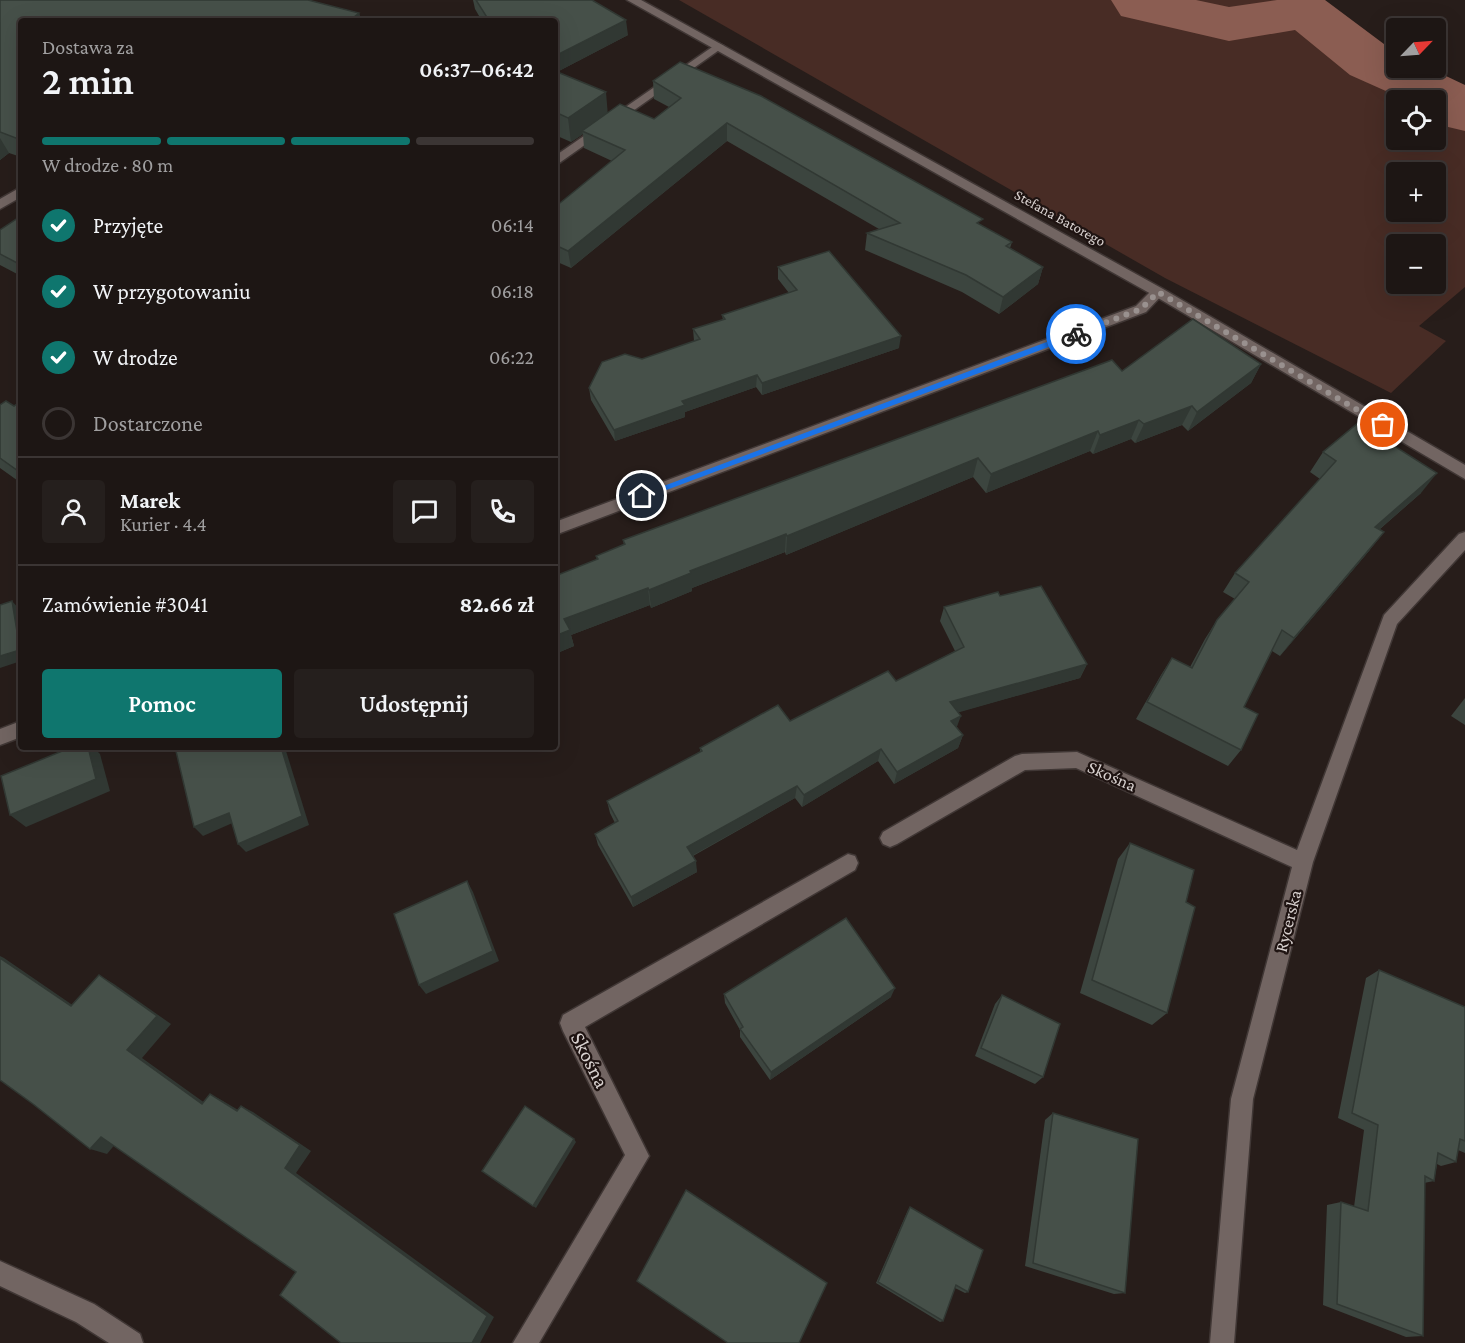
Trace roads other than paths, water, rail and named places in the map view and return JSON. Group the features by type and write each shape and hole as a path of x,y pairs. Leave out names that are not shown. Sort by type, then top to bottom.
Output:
{"street":[{"name":"Stefana Batorego","path":"633,0 1158,292 1465,473"},
{"path":"558,160 718,46"},
{"path":"0,205 18,193"},
{"path":"558,528 1141,309 1158,292"},
{"name":"Rycerska","path":"1222,1343 1242,1099 1303,862 1390,620 1465,539"},
{"path":"0,737 18,730"},
{"name":"Skośna","path":"890,838 1022,762 1077,760 1303,862"},
{"name":"Skośna","path":"525,1343 638,1156 571,1023 848,862"},
{"path":"0,1273 85,1313 131,1343"}],"waterway":[{"path":"1138,0 1140,4 1229,24 1307,12 1370,63 1438,93 1465,113"}]}
